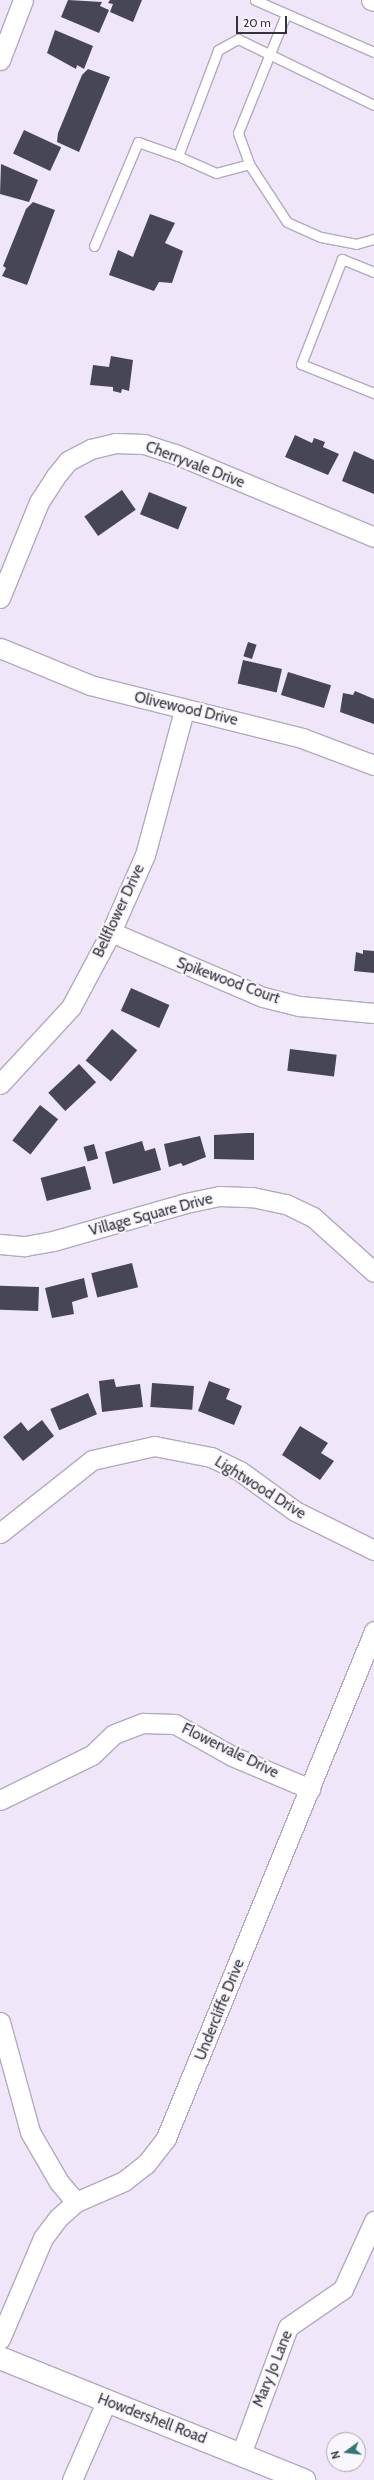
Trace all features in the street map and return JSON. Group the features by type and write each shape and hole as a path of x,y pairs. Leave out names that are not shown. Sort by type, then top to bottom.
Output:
{"main road":[{"name":"Howdershell Road","path":"0,2358 106,2402 304,2480"}],"street":[{"path":"0,60 23,0"},
{"name":"Cherryvale Drive","path":"0,598 39,502 55,477 68,461 91,449 115,443 144,444 175,454 374,537"},
{"name":"Olivewood Drive","path":"0,648 90,685 184,710 302,738 374,765"},
{"name":"Bellflower Drive","path":"0,1084 26,1060 70,1007 111,932 145,855 184,710"},
{"name":"Spikewood Court","path":"111,932 263,997 300,1006 374,1014"},
{"name":"Village Square Drive","path":"0,1244 25,1246 53,1241 186,1203 219,1196 252,1196 286,1204 313,1217 374,1272"},
{"name":"Lightwood Drive","path":"0,1533 92,1460 154,1446 211,1457 240,1471 295,1510 374,1550"},
{"name":"Undercliffe Drive","path":"0,2339 43,2238 58,2218 76,2202 124,2181 146,2164 166,2138 374,1631"},
{"name":"Flowervale Drive","path":"0,1800 92,1755 114,1734 143,1724 175,1724 232,1756 310,1789"},
{"path":"0,2022 4,2058 30,2132 51,2170 76,2202"},
{"name":"Mary Jo Lane","path":"241,2454 288,2327 343,2289 374,2220"},
{"path":"72,2480 106,2402"}],"lane":[{"path":"255,0 374,52"},
{"path":"286,14 238,133 249,164 287,222 321,237 356,244 374,239"},
{"path":"178,156 218,50 238,39 270,53 295,70 374,105"},
{"path":"94,246 138,142 178,156 216,173 249,164"},
{"path":"374,272 342,259 301,364 374,393"}],"building":[{"path":"68,0 102,2 100,6 109,10 99,33 61,17"},
{"path":"110,0 142,0 133,22 110,12 113,4 108,3"},
{"path":"55,30 93,46 84,69 77,65 76,69 47,53"},
{"path":"88,69 110,77 79,152 57,142 58,133 82,75"},
{"path":"24,130 61,147 50,171 13,154"},
{"path":"1,164 38,180 29,202 0,194"},
{"path":"33,202 55,210 27,285 2,276 6,268 3,266 26,209"},
{"path":"150,214 175,223 165,243 183,251 172,283 159,282 154,291 109,275 118,250 133,257"},
{"path":"111,356 133,360 129,391 122,389 121,393 113,391 113,387 90,385 93,365 109,367"},
{"path":"295,435 312,443 314,438 325,442 323,447 339,454 328,475 285,457"},
{"path":"354,451 374,460 374,494 342,481"},
{"path":"122,490 136,510 98,536 84,516"},
{"path":"149,492 187,507 178,530 140,514"},
{"path":"248,642 257,645 252,659 243,656"},
{"path":"243,660 282,669 277,692 238,683"},
{"path":"288,672 331,685 324,708 281,695"},
{"path":"355,691 374,699 374,724 340,712 343,693 353,695"},
{"path":"363,950 374,951 374,973 354,971 356,952 363,954"},
{"path":"131,988 169,1005 159,1028 121,1011"},
{"path":"112,1029 137,1050 111,1082 86,1060"},
{"path":"290,1049 337,1055 334,1077 287,1071"},
{"path":"79,1064 96,1082 65,1111 48,1093"},
{"path":"40,1105 58,1119 30,1155 12,1140"},
{"path":"254,1133 254,1160 214,1159 214,1135"},
{"path":"200,1136 206,1157 183,1166 181,1163 169,1167 164,1144"},
{"path":"142,1141 145,1151 155,1148 161,1170 113,1184 105,1152"},
{"path":"94,1144 98,1158 88,1161 83,1147"},
{"path":"85,1166 91,1189 47,1201 41,1178"},
{"path":"132,1263 138,1287 97,1297 91,1273"},
{"path":"84,1278 88,1297 72,1302 74,1314 52,1318 45,1288"},
{"path":"0,1286 39,1287 38,1311 0,1310"},
{"path":"114,1379 116,1387 140,1384 143,1407 102,1412 99,1381"},
{"path":"209,1381 230,1389 226,1399 242,1406 234,1425 198,1411"},
{"path":"152,1383 194,1386 192,1410 150,1407"},
{"path":"88,1393 97,1414 59,1430 50,1409"},
{"path":"42,1420 54,1436 23,1461 3,1437 21,1422 28,1431"},
{"path":"300,1426 328,1443 321,1453 334,1461 320,1480 282,1455"}]}
